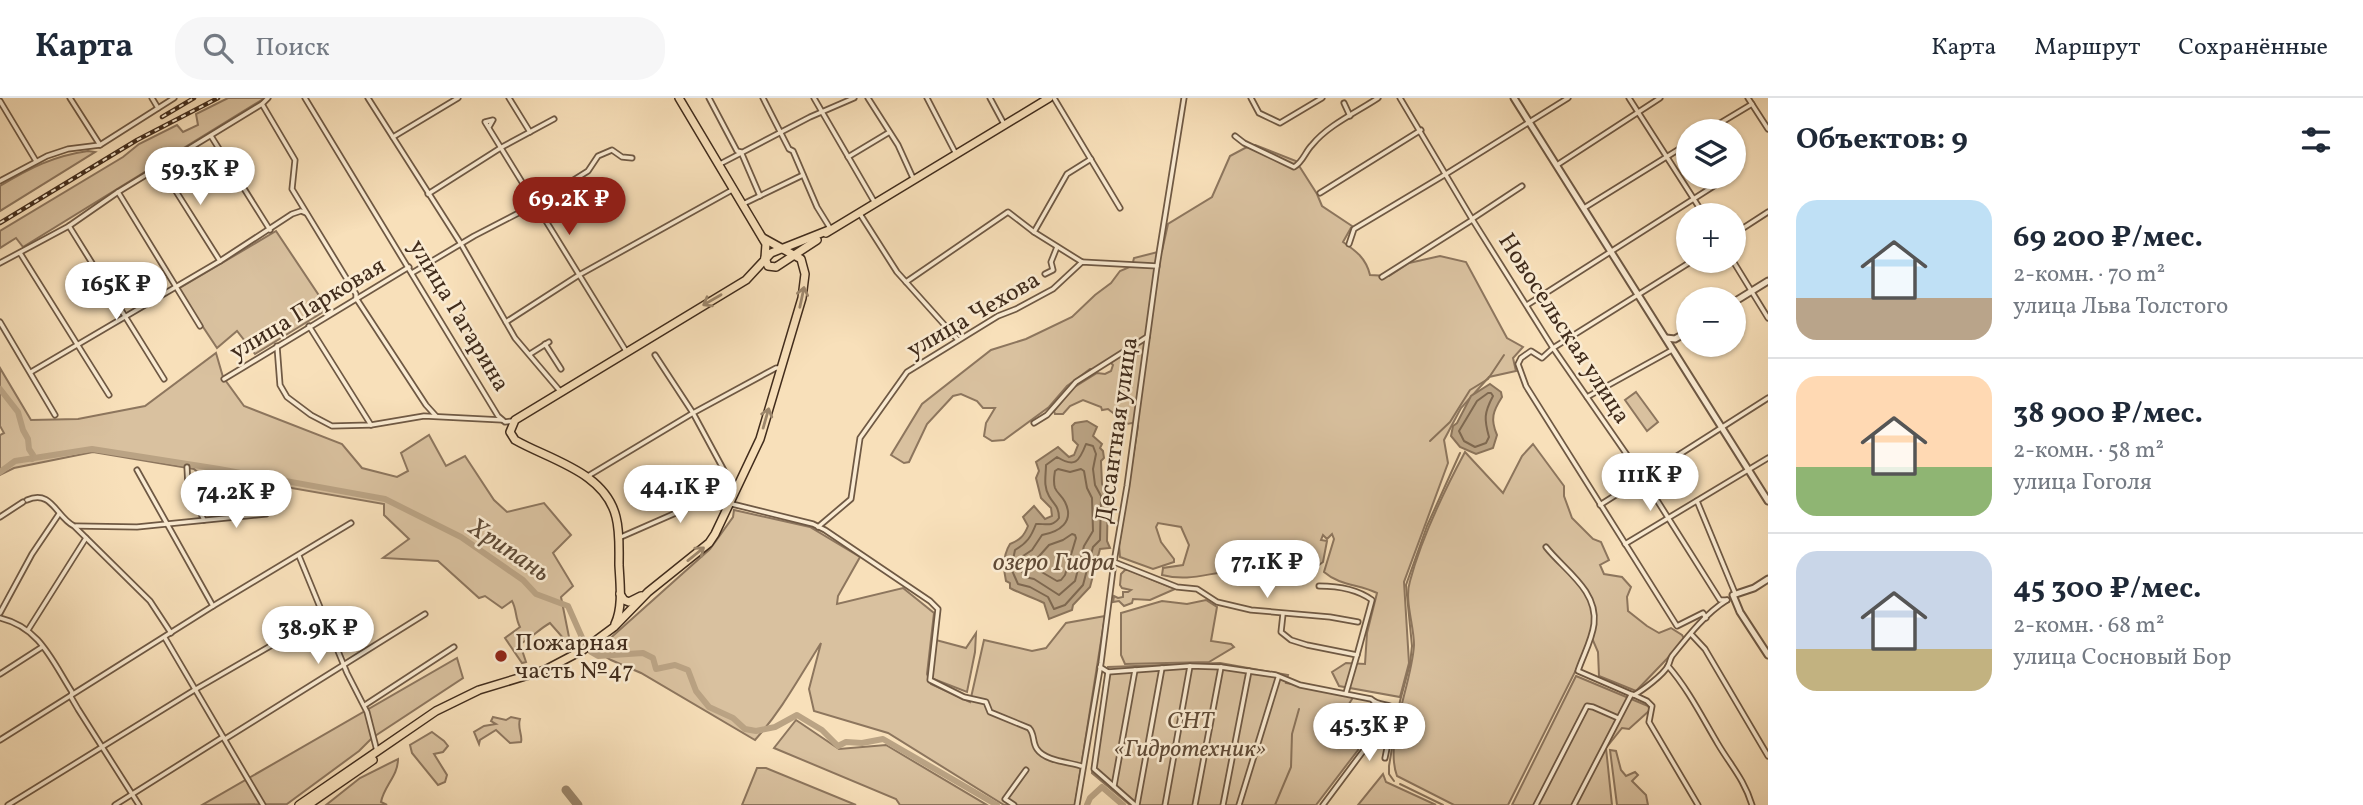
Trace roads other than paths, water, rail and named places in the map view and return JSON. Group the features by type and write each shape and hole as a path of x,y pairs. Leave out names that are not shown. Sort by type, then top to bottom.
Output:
{"main road":[{"path":"678,98 763,238 766,245 766,264 772,268 784,263 875,202 1051,98"},
{"path":"515,420 746,280 765,258 780,249 831,230"},
{"path":"763,238 786,255 784,263"},
{"path":"623,613 709,543 734,487 760,439 797,320 804,289 806,251 809,246"},
{"path":"780,249 803,261 805,274"},
{"name":"улица Гагарина","path":"462,698 545,670 583,650 614,627 623,613 619,538 614,508 587,477 515,440 510,432 515,420"},
{"path":"620,593 624,600 629,602 648,592"},
{"path":"299,805 436,711 462,698"},
{"path":"308,805 462,698"}],"street":[{"path":"70,98 100,145"},
{"path":"152,98 158,108"},
{"path":"0,181 36,161 68,149 100,145 174,98"},
{"path":"0,263 69,226 117,192 211,136 268,98"},
{"name":"улица Гагарина","path":"305,98 502,420 515,420"},
{"path":"368,98 461,244 505,323 561,393"},
{"path":"393,137 458,98"},
{"path":"509,98 530,132"},
{"path":"709,98 737,151 741,152 760,196"},
{"path":"763,98 789,149 793,150 831,230"},
{"path":"814,98 875,202"},
{"path":"718,165 854,98"},
{"path":"868,98 898,145 914,179"},
{"path":"926,98 956,154"},
{"path":"990,98 1004,124"},
{"path":"1051,98 1120,208"},
{"name":"Десантная улица","path":"1077,805 1184,98"},
{"path":"1251,98 1259,113 1280,123 1322,98"},
{"path":"1236,136 1244,143 1294,167 1300,164 1312,145 1378,98"},
{"name":"Новосельская улица","path":"1401,98 1472,219 1553,348 1643,478 1720,600 1727,600"},
{"path":"1514,98 1768,501"},
{"path":"1349,244 1354,229 1567,98"},
{"path":"1629,98 1696,203"},
{"path":"1557,165 1660,98"},
{"path":"1748,98 1768,128"},
{"path":"0,101 36,161"},
{"path":"1344,103 1350,116"},
{"path":"262,104 295,160 292,189 356,296 426,405 436,416"},
{"path":"1727,119 1752,104"},
{"path":"428,194 554,119"},
{"path":"489,127 534,205 627,353"},
{"path":"1321,193 1421,131"},
{"path":"848,157 888,133"},
{"path":"211,136 270,230"},
{"path":"412,273 534,205 588,171 598,156 612,150 622,157 632,158"},
{"path":"1584,208 1676,151"},
{"path":"1034,232 1067,174 1091,159"},
{"path":"160,166 220,261"},
{"path":"743,204 803,175"},
{"path":"1382,277 1522,186"},
{"path":"505,323 579,275 733,188"},
{"path":"1527,305 1708,189"},
{"path":"117,192 200,327"},
{"path":"31,372 220,261 292,214 301,211 308,214"},
{"path":"860,212 894,268 959,341"},
{"path":"906,282 1008,212 1082,262 1157,266"},
{"path":"1746,226 1768,212"},
{"path":"69,226 164,379"},
{"path":"1045,274 1052,270 1057,246"},
{"path":"20,253 109,396"},
{"name":"улица Чехова","path":"818,527 851,499 860,438 907,372 998,316 1053,289 1082,262"},
{"name":"улица Парковая","path":"224,379 356,296 409,267"},
{"path":"1676,271 1553,348 1542,358 1531,351 1521,358 1518,364 1526,386 1677,626 1703,613 1706,618"},
{"path":"1740,273 1768,318"},
{"path":"1746,295 1768,281"},
{"path":"0,322 55,415"},
{"path":"309,326 371,425"},
{"path":"1034,423 1047,415 1076,382 1147,337"},
{"path":"1665,338 1676,337"},
{"path":"530,355 547,343 561,369"},
{"path":"277,345 280,385 287,397 300,408 332,426 371,425 424,416 502,420"},
{"path":"1587,397 1672,350"},
{"path":"619,538 734,487 693,413 655,355"},
{"path":"587,477 693,413 776,368 781,369"},
{"path":"1600,505 1768,398"},
{"path":"1625,544 1768,458"},
{"path":"187,467 188,487 204,521"},
{"path":"137,470 213,606"},
{"path":"0,517 34,497 49,500 66,522 74,526 150,601 171,633"},
{"path":"1697,501 1740,612 1768,655"},
{"path":"729,503 818,527 938,609 929,676 932,682 964,697 986,702 990,712 1033,732 1037,749 1041,752 1049,757 1083,766"},
{"path":"59,514 32,554 0,616 37,636 72,692 71,697 139,805"},
{"path":"74,526 108,528 167,525 266,514"},
{"path":"0,740 351,523"},
{"path":"28,629 86,538"},
{"path":"1546,547 1592,600 1594,622 1578,671 1647,701 1652,706 1650,722 1698,805"},
{"path":"299,555 305,576 365,706 377,751"},
{"path":"1114,562 1177,587 1197,589 1217,602 1260,612 1330,617 1358,622"},
{"path":"1574,805 1618,718 1633,695 1645,689 1668,666 1669,660 1690,634 1716,607 1735,594 1754,588 1768,579"},
{"path":"1319,586 1335,586 1363,594 1372,600 1346,692"},
{"path":"115,805 425,614"},
{"path":"1283,614 1281,632 1291,640 1357,655"},
{"path":"8,805 196,689 324,615"},
{"path":"1690,634 1705,649 1768,755"},
{"path":"164,637 263,805"},
{"path":"0,674 43,647"},
{"path":"365,706 454,647"},
{"path":"1100,667 1108,672 1190,666 1221,667 1276,676 1300,685 1346,692 1387,704 1395,708 1385,758"},
{"path":"1165,805 1190,666"},
{"path":"1668,666 1684,684 1720,747 1746,785 1752,805"},
{"path":"1195,805 1221,667"},
{"path":"1136,805 1162,668"},
{"path":"1114,786 1135,670"},
{"path":"1223,805 1249,671"},
{"path":"1108,672 1094,769 1136,805"},
{"path":"1239,805 1279,678"},
{"path":"1323,805 1364,750 1374,702"},
{"path":"1536,805 1587,706 1618,718"},
{"path":"1014,805 1005,799 1026,770"}],"water":[{"path":"1490,384 1501,392 1502,397 1494,415 1497,435 1493,448 1476,454 1460,447 1451,436 1453,426 1471,396"},
{"name":"озеро Гидра","path":"1087,421 1097,427 1093,436 1102,444 1102,484 1108,495 1107,541 1110,548 1100,549 1090,587 1073,605 1072,610 1049,619 1044,603 1010,588 1005,576 1005,557 1010,544 1025,532 1028,526 1023,517 1034,506 1045,519 1052,516 1051,508 1041,498 1036,478 1039,471 1036,462 1058,447 1069,457 1074,455 1078,445 1073,440 1072,426"}],"waterway":[{"path":"1430,441 1450,422 1470,390 1488,379 1504,355"},
{"path":"0,389 18,412 33,455 32,459"},
{"name":"Хрипань","path":"0,472 15,461 92,449 385,499 461,537 523,580 536,594 568,606 584,642 591,652 598,656 643,653 653,658 656,669 675,665 688,670 696,691 709,707 733,718 745,729 756,731 775,727 797,715 822,730 838,746 846,742 862,743 883,739 997,805"},
{"path":"1394,781 1389,774 1389,766 1412,646 1406,585 1427,526 1460,453"},
{"path":"1275,805 1291,767 1292,734 1299,709"},
{"path":"1400,784 1443,805"},
{"name":"Хрипань","path":"1087,805 1090,798 1102,787 1123,805"}],"railway":[{"path":"162,117 194,98"},
{"path":"0,223 137,140 218,98"}],"place":[{"name":"Пожарная часть №47","path":"501,656"}],"park label":[{"name":"СНТ «Гидротехник»","path":"1190,734"}]}
